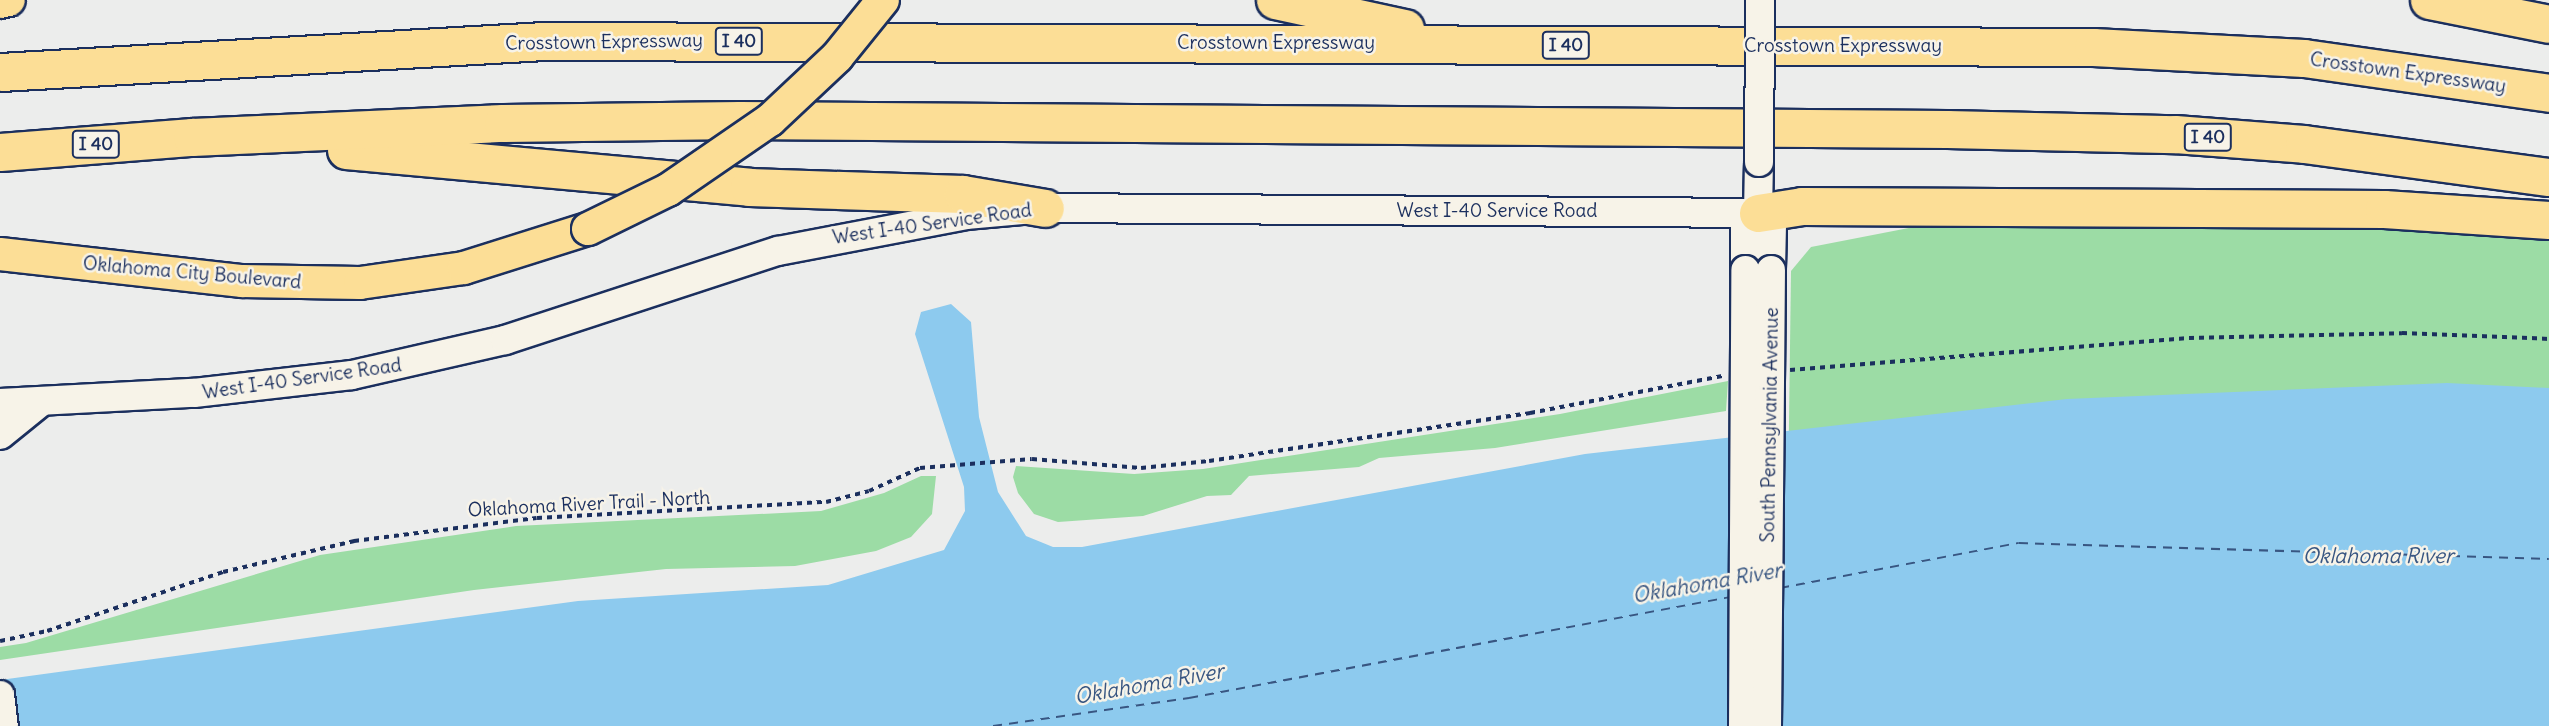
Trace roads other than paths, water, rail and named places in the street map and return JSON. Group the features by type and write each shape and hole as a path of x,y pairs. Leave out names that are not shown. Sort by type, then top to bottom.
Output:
{"highway":[{"path":"1275,0 1478,44"},
{"path":"2429,0 2549,24"},
{"name":"Crosstown Expressway","path":"0,72 544,41 1478,44 2195,50 2400,70 2549,93"},
{"name":"I 40","path":"0,152 192,137 503,123 740,120 1947,129 2175,134 2304,144 2549,177"},
{"path":"192,137 749,187 963,194 1045,208"},
{"path":"1758,213 1802,206 2384,209 2549,220"}],"main road":[{"path":"0,2 9,0"},
{"name":"Oklahoma City Boulevard","path":"15,255 242,281 360,283 464,268 588,229 668,190 759,128 837,57 883,0"},
{"name":"South Pennsylvania Avenue","path":"1743,726 1758,270 1772,225 1758,213 1760,0"},
{"name":"West I-40 Service Road","path":"0,403 194,394 352,376 505,340 778,251 886,227 1045,208 1758,213"},
{"name":"South Pennsylvania Avenue","path":"1758,270 1767,726"},
{"path":"0,435 42,401"},
{"path":"0,695 4,726"}],"water":[{"name":"Oklahoma River","path":"951,304 971,322 979,417 998,492 1026,536 1053,547 1082,547 1585,454 2067,399 2447,383 2549,388 2549,726 0,726 0,680 578,601 828,585 944,550 965,511 964,487 915,334 921,312"}]}
